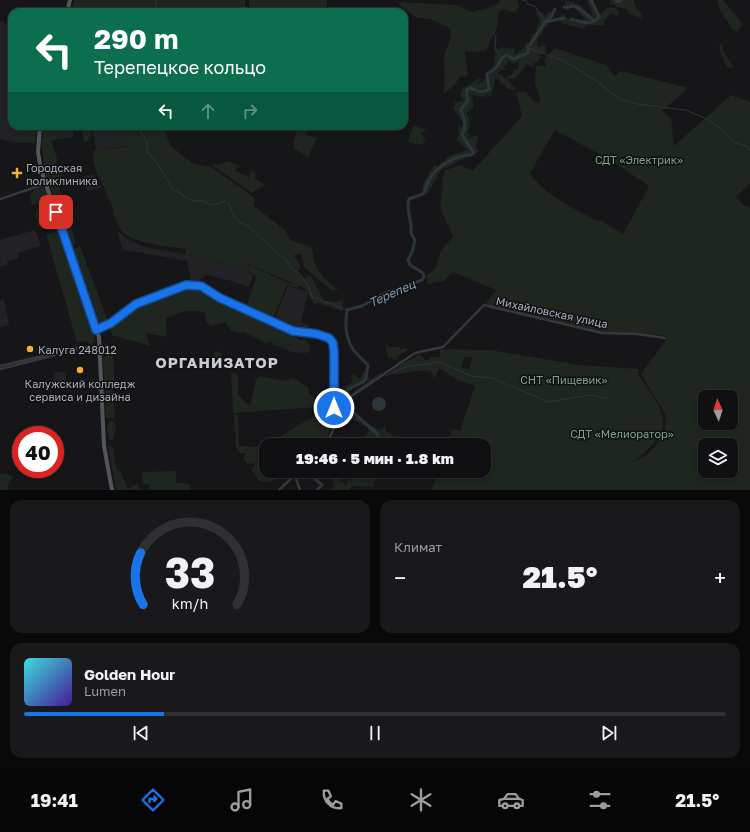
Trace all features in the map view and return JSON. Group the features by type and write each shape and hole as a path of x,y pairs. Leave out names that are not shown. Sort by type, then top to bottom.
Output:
{"main road":[{"path":"40,130 38,152 46,183 96,330 99,346 104,439 112,490"}],"street":[{"path":"0,198 46,183"},
{"path":"96,330 111,323 136,304 186,285 201,286 220,298 293,331 317,334 329,338 333,343 334,354 334,408 332,433 329,438"},
{"name":"Михайловская улица","path":"334,408 415,353 443,347 484,305 602,333 637,334 665,338"},
{"path":"0,367 76,348 79,349 99,346"},
{"path":"279,490 292,478"},
{"path":"295,478 300,490"}],"shaded area":[{"path":"0,21 8,25 8,130 37,130 35,143 19,143 0,139"},
{"path":"51,130 73,130 74,137 53,140"},
{"path":"93,130 122,130 126,146 96,150"},
{"path":"94,174 101,188 87,191 84,176"},
{"path":"35,230 41,246 18,253 19,258 7,261 8,265 0,267 0,240"},
{"path":"120,232 124,237 144,247 186,254 247,268 253,276 249,287 206,275 198,281 191,282 187,261 123,250 117,233"},
{"path":"288,286 308,292 301,322 310,326 306,330 289,329 274,320"},
{"path":"4,299 9,325 0,327 0,300"},
{"path":"270,341 292,345 297,343 306,347 308,343 311,350 307,353 291,352 274,345"},
{"path":"54,372 66,372 66,381 54,382"},
{"path":"376,397 382,397 386,401 386,407 382,411 376,411 372,407 372,401"}],"green space":[{"path":"74,0 245,0 245,8 72,8"},
{"path":"249,0 327,0 327,8 249,8"},
{"path":"500,0 517,0 519,6 515,13 504,9 499,12 497,28 486,50 474,52 465,51 468,74 466,77 460,76 455,85 443,94 445,80 444,59 450,41 450,28 430,19 417,18 408,12 408,8 403,8 399,5 399,2 457,5 472,12 494,6"},
{"path":"565,0 572,2 574,0 574,4 579,4 593,16 587,0 593,0 600,15 608,7 615,8 619,13 617,16 611,13 604,21 604,25 590,25 584,27 586,30 561,23 560,17 563,14 566,14 563,16 574,20 580,21 585,19 574,8 569,9 568,11 566,10 568,8 565,5"},
{"path":"610,0 634,0 635,5 642,16 641,18 629,14 627,9 617,7 614,4 609,4 611,2"},
{"path":"717,0 723,0 741,22 742,25 737,32 730,27 720,9"},
{"path":"536,11 543,13 545,16 549,11 551,13 549,24 544,28 542,35 539,36 537,42 538,47 545,45 546,53 539,54 540,57 538,62 534,63 532,67 527,64 517,77 511,79 507,78 507,76 511,75 518,69 519,62 511,64 511,61 508,61 507,65 504,65 505,70 501,70 497,73 517,88 514,90 506,88 505,85 500,84 499,78 495,79 491,97 487,95 484,97 471,95 473,99 473,108 466,114 469,117 470,127 466,134 470,134 468,139 476,135 478,137 476,147 478,152 441,170 428,193 422,193 424,182 434,165 438,166 449,156 467,150 456,139 459,136 459,126 464,125 453,108 455,102 463,101 460,93 463,88 478,79 481,79 478,84 485,79 485,75 495,64 494,57 496,54 494,48 496,47 498,50 502,47 515,49 514,55 525,47 525,43 530,42 532,34 536,33 537,26 540,22"},
{"path":"720,42 733,66 732,68 727,67 724,61 720,52"},
{"path":"555,48 606,65 615,76 621,71 688,88 662,111 671,118 674,146 731,95 750,102 750,183 736,197 744,205 750,208 750,490 431,490 436,478 491,478 491,438 450,438 452,429 460,431 475,386 458,380 439,368 434,379 431,371 389,374 395,368 420,354 425,360 429,360 430,357 440,357 440,349 490,350 580,365 639,369 638,375 653,396 661,411 663,426 655,442 634,462 648,454 658,443 664,433 666,422 665,414 641,374 666,340 667,336 640,333 603,332 494,307 486,303 496,290 453,272 443,281 427,284 427,275 435,269 440,253 453,236 440,208 444,171 460,165 473,171 522,116 516,92 526,92 535,103 541,101 535,83 536,65 546,66 544,60","holes":["555,130 612,161 649,186 623,234 600,220 598,221 561,201 543,188 530,173","464,357 473,357 469,369 461,368"]},
{"path":"413,126 426,129 421,134 426,139 422,145 408,142"},
{"path":"19,130 37,130 35,140 16,141"},
{"path":"42,130 54,130 55,136 59,138 51,141 57,158 56,172 60,173 63,178 58,178 56,180 62,195 60,199 63,204 66,205 63,208 67,216 66,220 61,219 45,172 41,139 43,136"},
{"path":"82,130 90,130 92,137 88,138 89,141 84,142"},
{"path":"122,130 164,130 170,145 192,163 211,167 255,198 254,206 286,231 290,240 311,247 318,270 329,283 339,289 331,290 304,267 301,254 294,255 301,267 297,273 305,279 310,275 324,301 336,302 343,300 342,311 318,303 314,304 304,288 298,285 298,288 287,285 272,320 246,308 256,277 247,268 186,254 186,249 143,242 127,235 118,225 113,214 111,203 108,200 107,194 96,170 93,157 94,150 126,147","holes":["248,264 295,284 291,284 249,265 247,268"]},
{"path":"296,130 306,130 306,135 317,138 308,157 293,148"},
{"path":"227,161 242,167 238,167 235,171 249,177 252,171 256,174 255,179 266,185 252,193 211,164 220,164"},
{"path":"42,187 46,189 57,221 55,224 46,228 38,226 35,213 38,209 44,209 40,201 39,204 32,205 30,196 34,190"},
{"path":"69,223 73,230 75,242 75,245 71,247 69,235 64,225"},
{"path":"59,230 91,319 95,341 91,344 85,341 77,342 46,234"},
{"path":"80,246 108,321 107,323 99,324 73,251"},
{"path":"192,286 292,333 299,340 306,339 308,343 306,347 302,347 297,343 292,345 270,341 267,344 244,332 238,333 231,330 225,322 210,326 206,321 204,312 194,311 180,312 166,319 167,337 146,333 150,346 112,335 109,326 133,307 185,287"},
{"path":"106,343 109,346 113,356 114,387 106,387 104,384 103,358 107,355 104,344"},
{"path":"385,343 389,347 399,347 401,350 405,348 408,350 397,356 397,359 394,360 392,358 388,358"},
{"path":"216,351 220,352 223,358 221,368 211,365"},
{"path":"364,370 368,371 369,381 365,381 351,390 350,395 345,399 343,398 341,393 342,387 353,381 351,375 353,373 360,379"},
{"path":"231,372 238,374 238,395 250,406 256,379 260,376 286,381 293,378 308,387 309,394 314,397 318,407 233,413"},
{"path":"113,390 115,418 106,418 105,391"},
{"path":"352,397 355,403 353,408 366,421 381,430 385,426 386,431 393,436 398,435 400,437 364,438 365,435 369,432 367,427 351,418 350,413 347,412 346,404"},
{"path":"330,399 333,399 332,423 327,438 278,438 320,412 325,417 327,416"},
{"path":"234,415 238,415 239,446 259,446 259,478 282,478 268,482 259,481 251,469 255,465 252,463 248,464 243,459 246,453 240,453 236,448"},
{"path":"109,421 113,421 116,425 113,440 109,439 107,427"},
{"path":"108,446 113,448 116,468 121,473 128,489 137,484 141,490 116,490"},
{"path":"176,471 176,483 190,484 191,490 149,490 149,484 143,484 142,472"},
{"path":"6,473 12,476 7,487 9,490 0,490 0,474"},
{"path":"332,478 343,478 341,480 345,483 344,487 348,480 354,481 354,478 376,478 372,487 352,486 349,490 329,490 335,487"}],"waterway":[{"path":"156,0 157,8"},
{"path":"522,0 527,1 527,4 535,6 545,22"},
{"name":"Терепец","path":"571,19 582,22 593,22 596,20 599,17 591,0"},
{"name":"Терепец","path":"615,0 618,2 621,0"},
{"name":"Терепец","path":"564,7 577,7 595,21"},
{"name":"Терепец","path":"546,21 551,17 555,9"},
{"name":"Терепец","path":"378,438 378,435 352,411 347,398 347,390 363,382 366,378 368,365 358,355 348,340 346,325 347,310 362,306 383,294 422,280 424,277 423,273 410,265 408,260 415,240 411,233 408,203 409,199 423,194 432,175 447,162 474,153 462,135 465,125 461,109 468,101 466,90 471,88 478,91 489,89 487,74 495,69 503,57 506,55 514,59 528,53 528,48 545,22 564,18"},
{"path":"493,32 496,36 495,48 501,57"},
{"path":"528,48 564,61 597,81 619,99 637,104 685,110 703,117 717,126 735,143 747,146 750,151"},
{"path":"141,130 141,133 147,142 147,153 154,158 172,188 194,201 204,201 211,205 224,201 229,203 234,217 239,222 248,226 276,252 286,259 291,269 300,274 308,286 312,297 347,310"},
{"path":"385,376 405,367 440,362 471,376 492,378 548,402 590,395 606,398"},
{"name":"Терепец","path":"348,397 380,374"},
{"name":"Терепец","path":"315,478 322,485 317,490"}],"place":[{"name":"Городская поликлиника","path":"17,173"},
{"name":"Калуга 248012","path":"30,349"},
{"name":"Калужский колледж сервиса и дизайна","path":"80,370"}],"district":[{"name":"ОРГАНИЗАТОР","path":"217,362"}],"route":[{"path":"56,212 96,330 111,323 136,304 186,285 201,286 220,298 283,327 293,331 317,334 329,338 333,343 334,354 334,408"}],"park label":[{"name":"СДТ «Электрик»","path":"639,159"},
{"name":"СНТ «Пищевик»","path":"564,379"},
{"name":"СДТ «Мелиоратор»","path":"622,433"}]}
